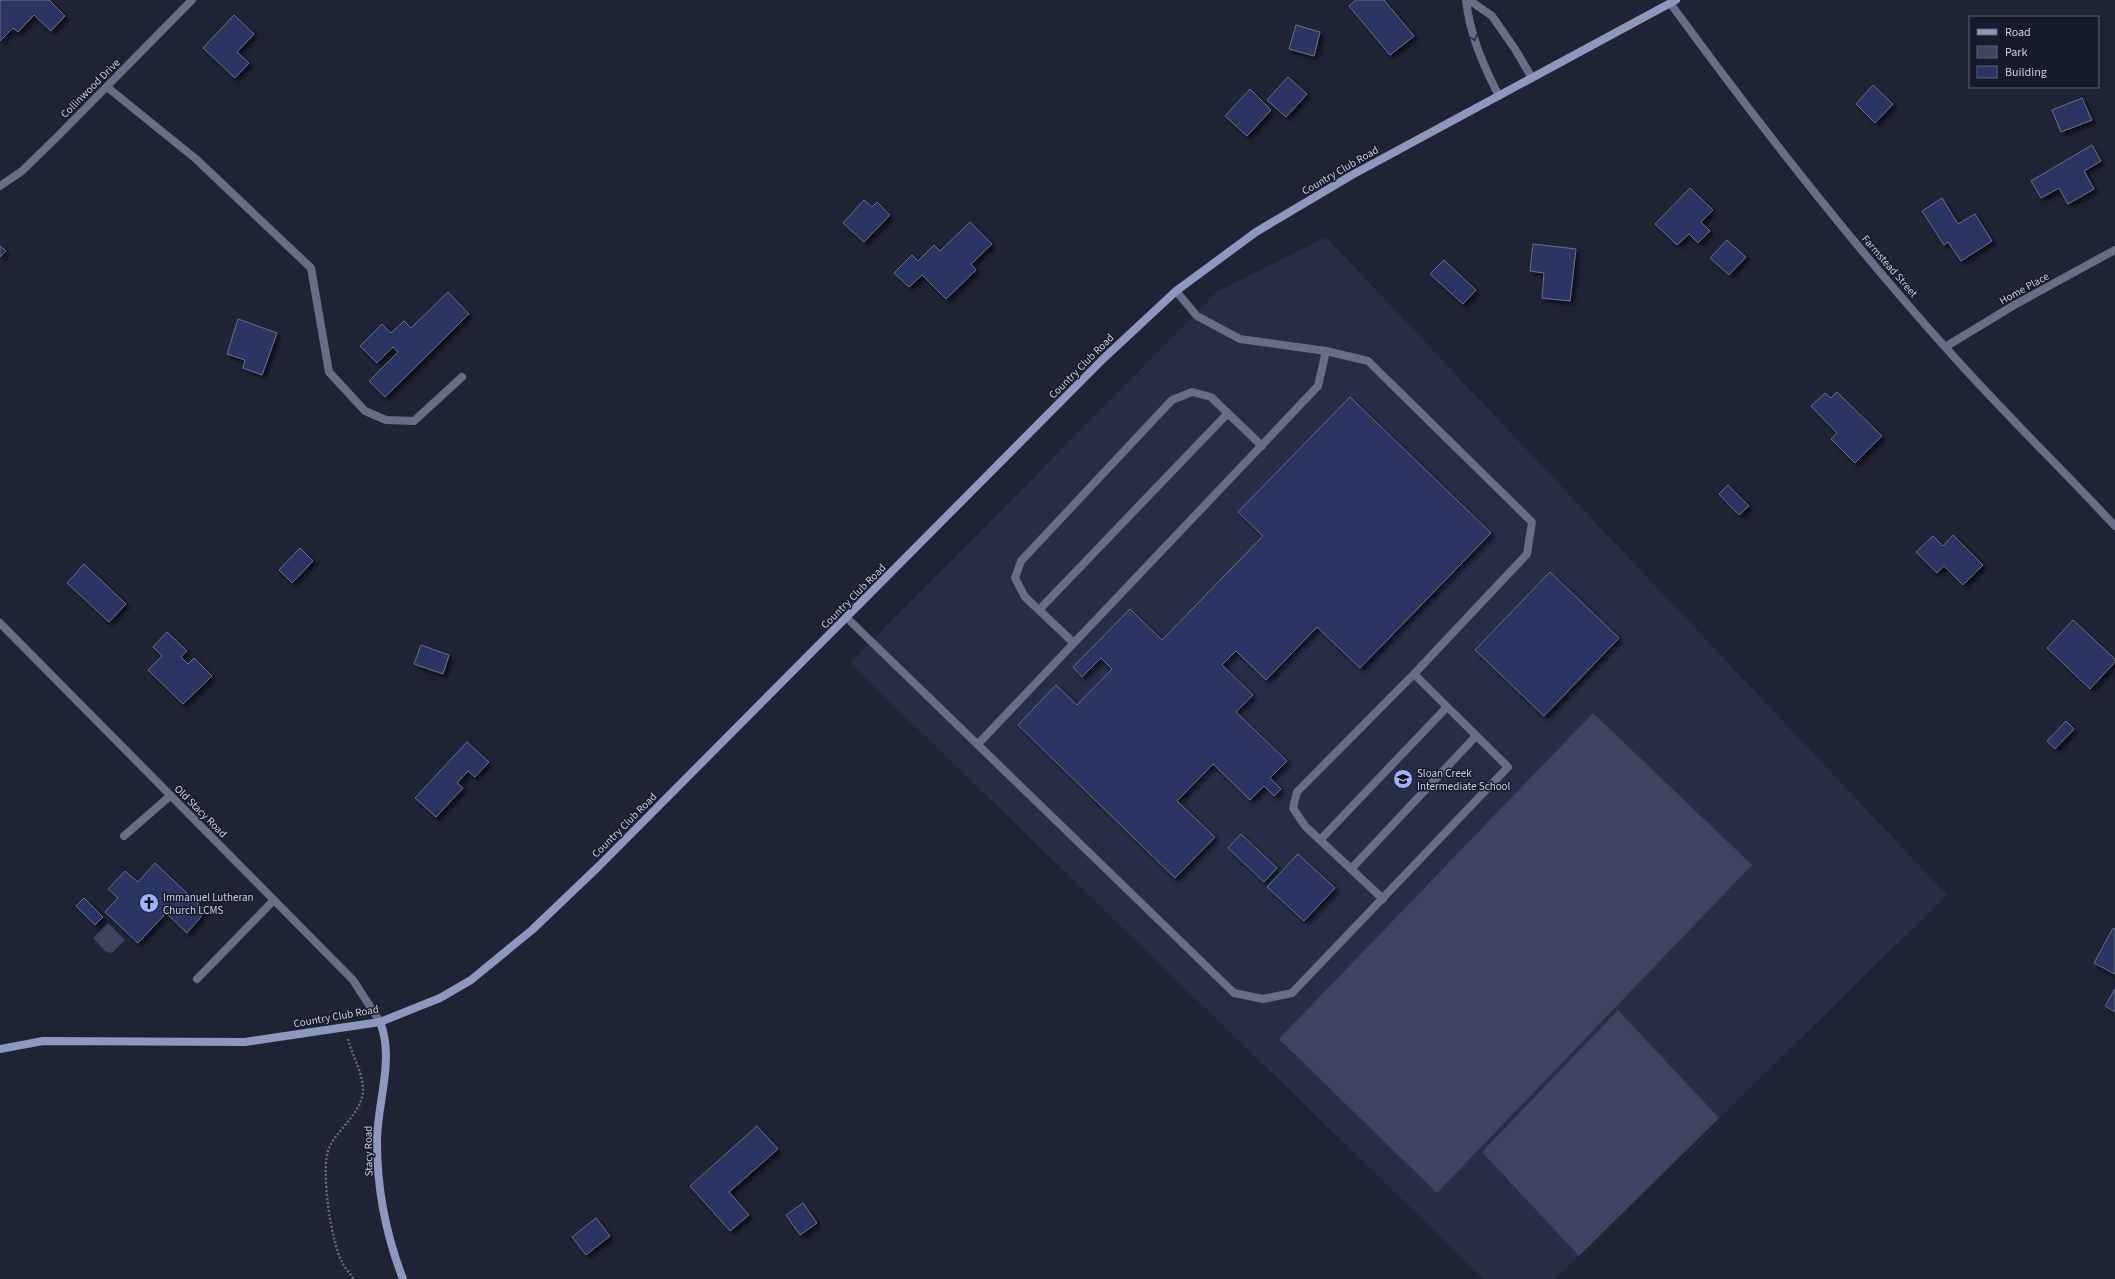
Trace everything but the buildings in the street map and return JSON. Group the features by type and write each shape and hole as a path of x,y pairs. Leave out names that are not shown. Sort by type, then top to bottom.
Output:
{"main road":[{"name":"Country Club Road","path":"0,1049 44,1041 245,1042 345,1028 380,1022 440,998 471,980 532,930 848,618 1103,359 1176,291 1256,232 1352,175 1673,2"},
{"name":"Stacy Road","path":"380,1022 384,1031 386,1050 377,1142 380,1192 387,1232 403,1279"}],"street":[{"name":"Collinwood Drive","path":"0,186 22,171 192,0"},
{"path":"1468,0 1492,16 1515,48 1532,78"},
{"path":"1468,0 1468,21 1482,64 1498,96"},
{"name":"Farmstead Street","path":"1673,2 1740,99 1814,193 1945,347 2115,526"},
{"path":"107,87 196,159 311,268 329,372 365,411 386,420 414,420 462,377"},
{"name":"Home Place","path":"1945,347 2016,304 2115,250"},
{"path":"1176,291 1197,316 1240,339 1326,350 1368,361 1532,522 1527,554 1414,674 1298,792 1293,808 1305,826 1383,899"},
{"path":"978,744 1318,386 1326,350"},
{"path":"1074,643 1025,597 1015,578 1021,561 1172,400 1192,392 1211,397 1262,446"},
{"path":"1039,610 1228,413"},
{"path":"848,618 1234,993 1263,999 1292,994 1508,767 1414,674"},
{"name":"Old Stacy Road","path":"0,622 170,796 354,980 380,1022"},
{"path":"1320,840 1447,707"},
{"path":"1350,869 1476,736"},
{"path":"124,836 170,796"},
{"path":"197,979 274,900"}],"path":[{"path":"345,1028 352,1056 363,1084 362,1097 356,1110 336,1135 329,1148 326,1158 325,1175 336,1243 342,1261 354,1279"}],"shaded area":[{"name":"Sloan Creek Intermediate School","path":"1326,237 1947,895 1555,1279 1484,1279 850,663 1217,292"}],"green space":[{"path":"1593,713 1752,865 1437,1193 1279,1039"},
{"path":"108,923 125,940 112,953 105,951 93,938"},
{"path":"1618,1010 1719,1118 1579,1256 1482,1152"}],"place":[{"name":"Sloan Creek Intermediate School","path":"1403,779"},
{"name":"Immanuel Lutheran Church LCMS","path":"149,903"}]}
